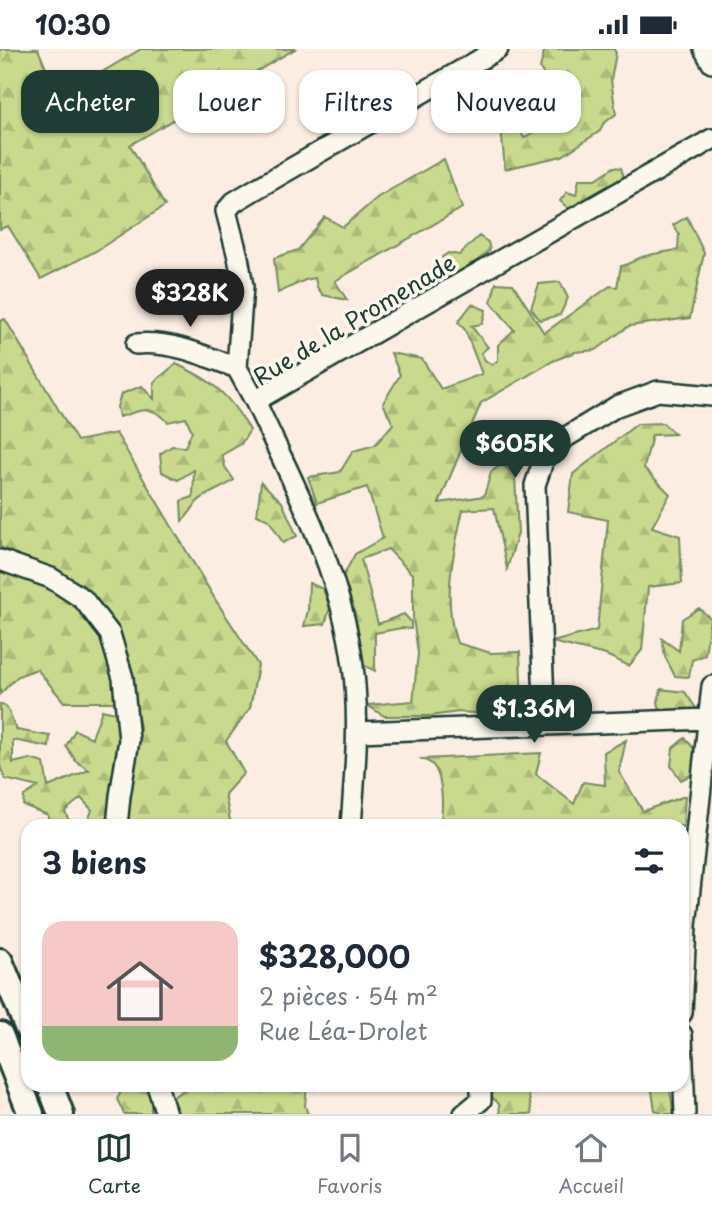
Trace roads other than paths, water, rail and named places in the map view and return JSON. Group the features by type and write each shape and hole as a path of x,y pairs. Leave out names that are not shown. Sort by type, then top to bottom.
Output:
{"main road":[{"path":"0,961 21,1013"},
{"path":"0,1035 21,1089"},
{"path":"22,1092 31,1114"},
{"path":"53,1092 61,1114"}],"street":[{"path":"255,401 237,368 243,286 226,211 234,202 254,190 498,49"},
{"path":"704,49 712,63"},
{"name":"Rue de la Promenade","path":"352,819 358,732 354,667 345,620 328,562 255,401 712,139"},
{"path":"136,344 156,343 180,347 237,368"},
{"path":"545,724 535,485 544,459 563,439 617,406 658,391 712,396"},
{"path":"0,560 51,578 83,599 110,634 123,678 129,740 118,819"},
{"path":"689,898 712,686"},
{"path":"358,732 708,719"},
{"path":"159,1092 166,1114"},
{"path":"684,1092 685,1114"},
{"path":"464,1114 482,1100"}]}
